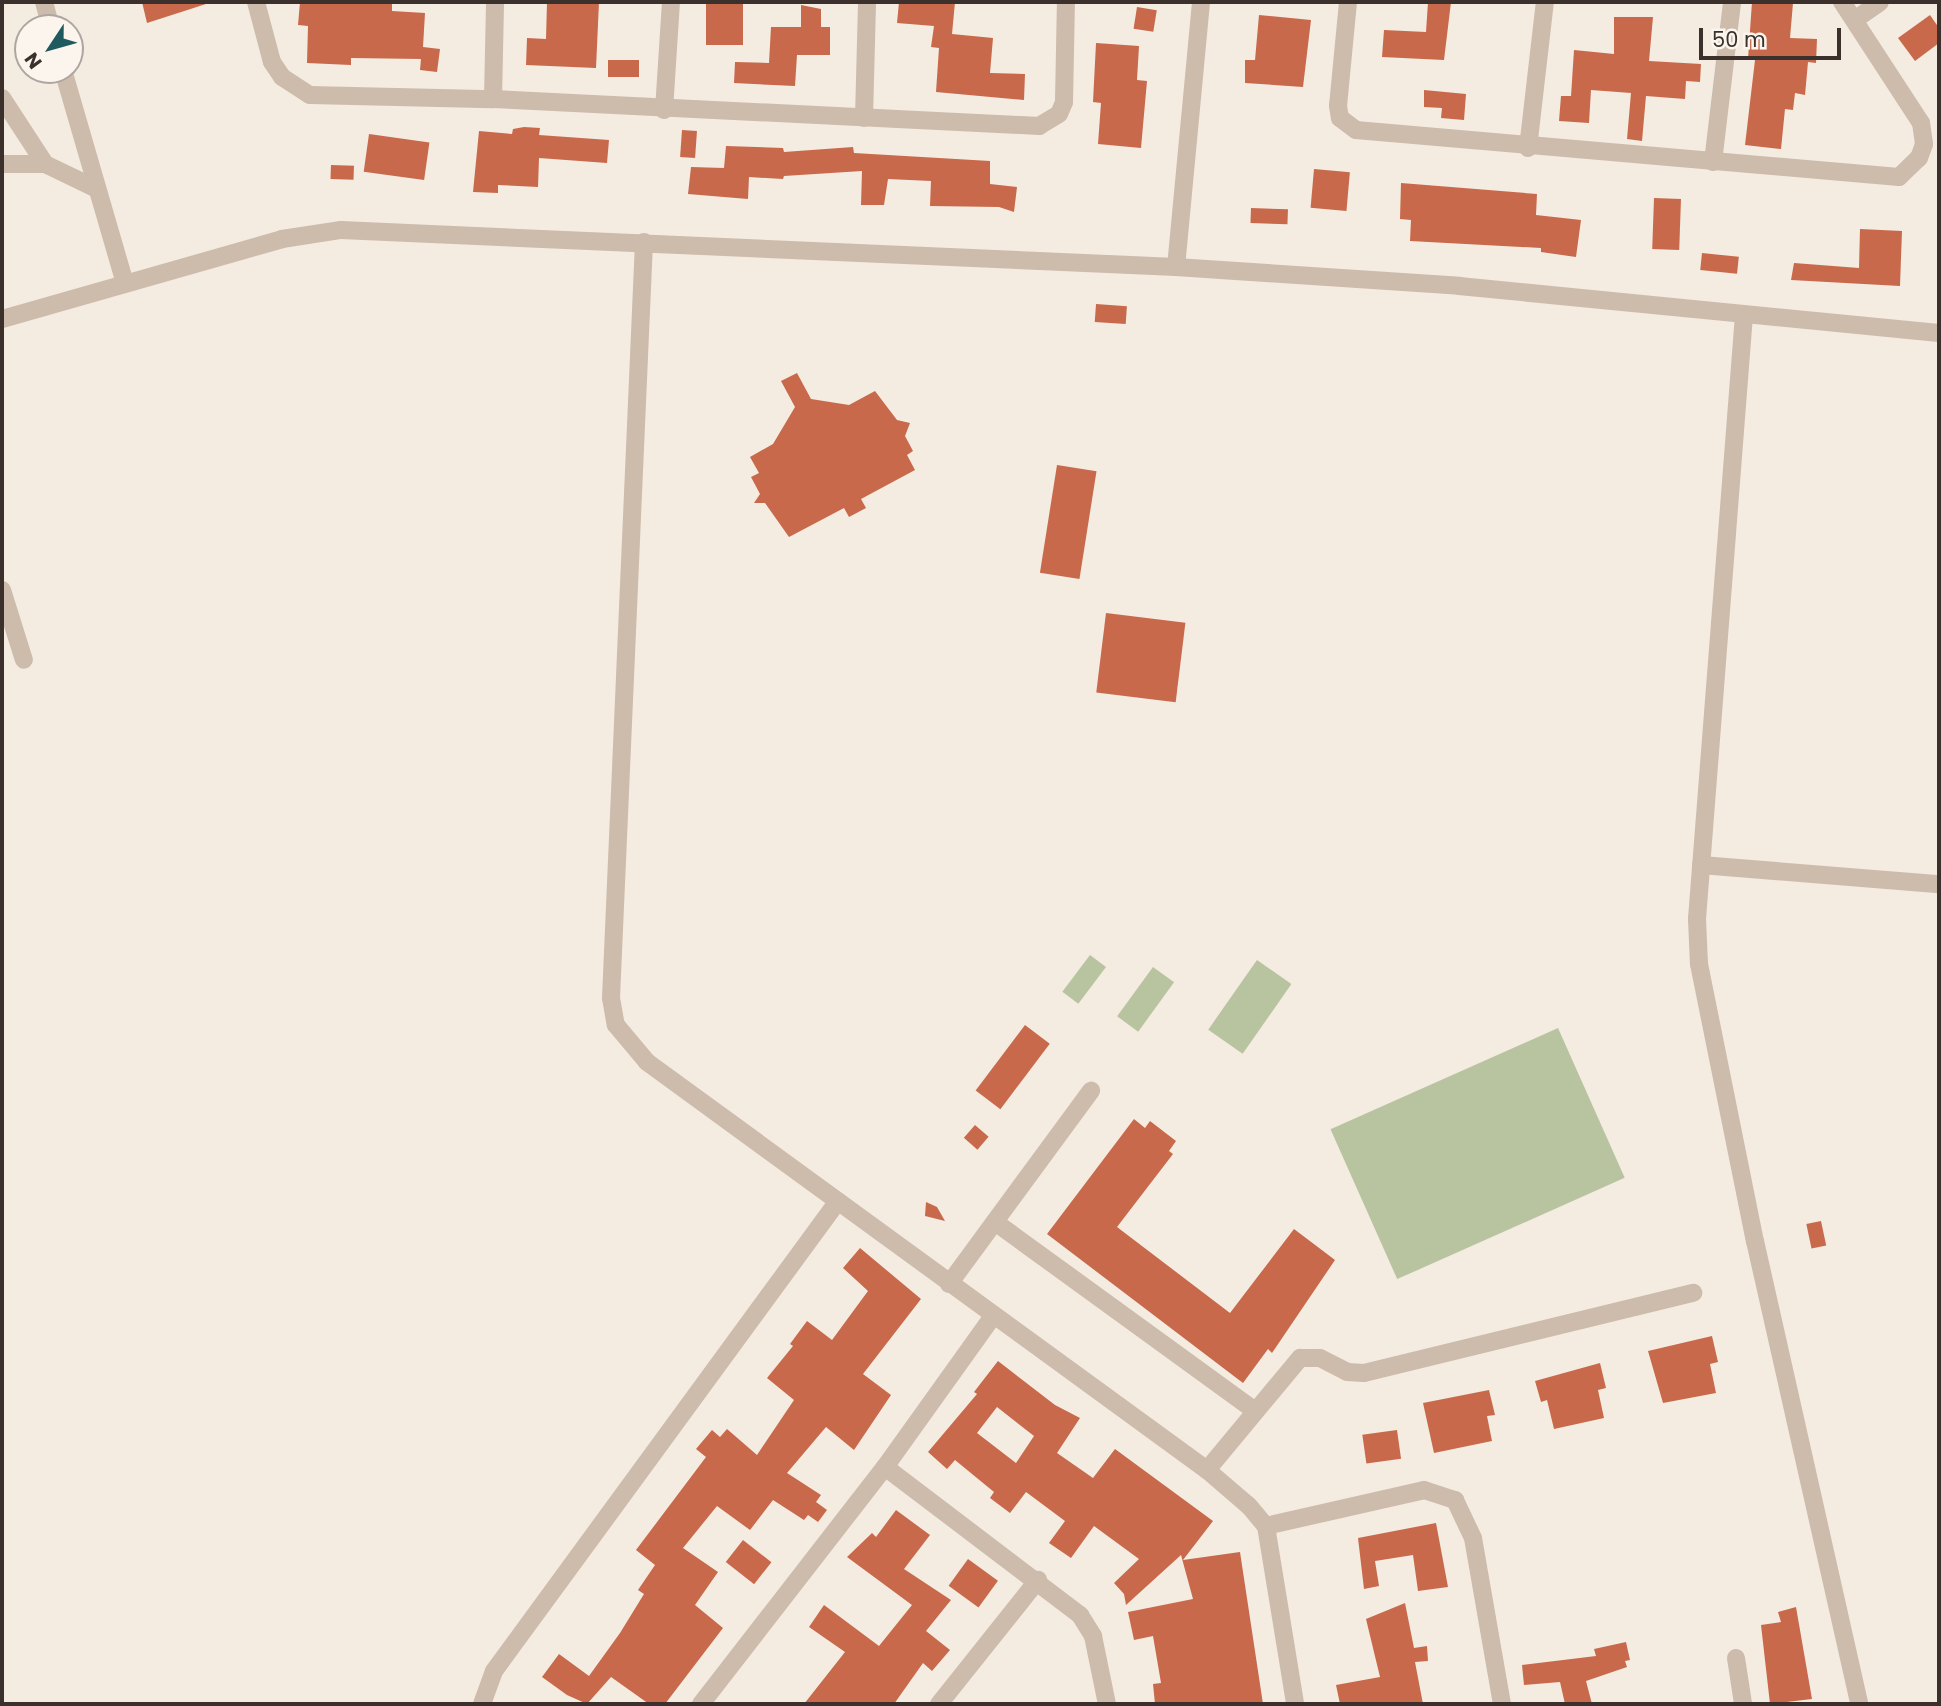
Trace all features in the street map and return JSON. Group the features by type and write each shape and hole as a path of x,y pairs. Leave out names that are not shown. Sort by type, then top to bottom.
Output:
{"street":[{"path":"256,2 272,62 282,77 310,95 493,99 664,110 1039,126 1049,122 1064,102 1066,2"},
{"path":"493,99 495,2"},
{"path":"664,110 671,2"},
{"path":"864,118 867,2"},
{"path":"1176,267 1201,2"},
{"path":"1348,2 1338,106 1346,126 1368,134 1899,177 1911,168 1924,144 1921,123 1856,19 1842,2"},
{"path":"1528,148 1545,2"},
{"path":"1713,162 1732,2"},
{"path":"1856,19 1880,2"},
{"path":"67,84 125,283"},
{"path":"2,98 45,164"},
{"path":"2,164 45,164 97,189"},
{"path":"2,319 318,232 643,242 1176,267 1459,286 1939,333"},
{"path":"643,242 611,998 616,1025 647,1062 1207,1470 1266,1526 1295,1704"},
{"path":"1744,315 1697,931 1708,1014 1858,1704"},
{"path":"2,590 24,660"},
{"path":"1701,865 1939,884"},
{"path":"950,1284 1091,1091"},
{"path":"482,1704 494,1671 838,1201"},
{"path":"995,1222 1254,1410"},
{"path":"1207,1470 1254,1410 1300,1358 1321,1358 1348,1372 1364,1373 1693,1293"},
{"path":"701,1704 885,1467 993,1316"},
{"path":"885,1467 1038,1580 1080,1615 1093,1636 1107,1704"},
{"path":"1266,1526 1424,1490 1455,1500 1473,1538 1502,1704"},
{"path":"939,1704 1038,1580"},
{"path":"1736,1658 1742,1704"}],"green space":[{"path":"1090,955 1106,967 1078,1004 1062,992"},
{"path":"1257,960 1291,984 1243,1054 1208,1030"},
{"path":"1153,967 1174,982 1138,1032 1117,1016"},
{"path":"1558,1028 1625,1178 1397,1279 1331,1129"}],"building":[{"path":"142,2 206,2 206,4 147,23"},
{"path":"300,2 392,3 392,11 425,13 423,47 440,49 437,72 420,70 421,59 351,58 351,65 307,63 308,26 298,25"},
{"path":"547,2 599,2 596,68 526,65 527,38 546,39"},
{"path":"706,2 743,2 743,45 706,45"},
{"path":"899,2 955,2 952,34 993,38 990,73 1025,74 1024,100 936,92 939,48 931,47 934,26 897,23"},
{"path":"1428,2 1451,2 1444,60 1382,57 1384,30 1426,32"},
{"path":"1752,2 1793,3 1790,38 1817,39 1816,63 1808,62 1805,95 1795,93 1793,110 1785,109 1781,149 1745,145 1755,60 1748,59"},
{"path":"801,5 821,9 821,27 830,27 830,55 797,55 795,86 734,83 735,62 769,63 771,27 801,27"},
{"path":"1137,7 1157,10 1153,32 1134,29"},
{"path":"1259,15 1311,20 1303,87 1245,83 1245,60 1255,60"},
{"path":"1930,15 1939,28 1939,43 1915,61 1898,38"},
{"path":"1614,17 1653,17 1649,61 1701,64 1700,82 1686,81 1685,99 1646,96 1642,141 1627,139 1631,93 1591,90 1589,123 1559,121 1561,96 1571,96 1574,50 1614,54"},
{"path":"1096,43 1139,46 1137,80 1147,81 1141,148 1098,144 1101,103 1093,102"},
{"path":"608,60 639,60 639,77 608,77"},
{"path":"1424,90 1466,94 1464,120 1441,118 1442,108 1424,107"},
{"path":"540,128 539,135 609,140 607,163 539,158 538,187 498,185 498,193 473,192 479,131 512,134 513,129"},
{"path":"682,130 697,131 695,158 680,157"},
{"path":"369,134 429,142 424,180 364,172"},
{"path":"726,146 783,148 784,152 853,147 854,153 990,161 990,184 1017,187 1014,212 999,207 930,206 931,181 888,179 884,205 861,205 862,171 784,176 783,179 749,177 748,199 688,194 691,167 724,168"},
{"path":"331,165 354,166 353,180 331,179"},
{"path":"1314,169 1350,172 1346,211 1311,208"},
{"path":"1401,183 1537,194 1536,215 1581,220 1576,257 1541,252 1541,248 1410,241 1411,220 1400,219"},
{"path":"1654,198 1681,199 1679,250 1652,249"},
{"path":"1251,208 1288,209 1287,224 1250,223"},
{"path":"1860,229 1902,231 1900,286 1791,280 1794,263 1859,268"},
{"path":"1702,253 1739,257 1737,274 1700,270"},
{"path":"1096,304 1127,306 1126,324 1095,322"},
{"path":"797,373 811,399 849,405 875,391 897,420 910,423 905,436 913,451 907,455 915,470 861,499 866,508 849,517 844,508 789,537 765,503 754,503 760,494 751,477 759,473 750,457 773,444 795,407 781,381"},
{"path":"1057,465 1097,471 1079,579 1040,573"},
{"path":"1106,613 1185,623 1176,702 1096,692"},
{"path":"1025,1025 1050,1044 1000,1109 976,1090"},
{"path":"1134,1119 1145,1128 1150,1121 1176,1141 1169,1151 1173,1154 1117,1227 1230,1313 1294,1229 1335,1260 1272,1353 1268,1349 1243,1383 1047,1234"},
{"path":"975,1125 989,1137 977,1150 964,1138"},
{"path":"926,1202 937,1207 945,1221 925,1216"},
{"path":"1821,1221 1826,1245 1812,1249 1806,1224"},
{"path":"860,1248 921,1299 863,1374 891,1395 854,1450 826,1427 787,1473 821,1495 816,1502 827,1510 818,1522 808,1515 804,1520 773,1500 750,1530 717,1506 683,1548 718,1572 695,1605 723,1628 665,1704 649,1704 611,1677 587,1704 567,1695 542,1677 559,1654 589,1676 620,1633 644,1594 638,1590 655,1565 636,1550 706,1457 696,1449 712,1430 720,1437 727,1429 757,1455 794,1400 767,1378 793,1346 790,1344 807,1321 832,1340 868,1291 843,1268"},
{"path":"1712,1336 1718,1362 1710,1364 1716,1393 1663,1403 1648,1351"},
{"path":"998,1361 1055,1405 1080,1418 1057,1453 1093,1478 1115,1449 1213,1521 1183,1560 1240,1552 1263,1704 1155,1704 1153,1684 1161,1683 1153,1636 1134,1640 1128,1612 1193,1599 1181,1555 1126,1605 1124,1594 1114,1583 1139,1559 1094,1526 1071,1558 1049,1543 1065,1521 1026,1492 1010,1513 990,1498 994,1492 955,1460 947,1469 928,1452 977,1394 974,1392","holes":["997,1407 1034,1436 1016,1463 977,1433"]},
{"path":"1600,1363 1606,1388 1598,1390 1604,1418 1554,1429 1547,1400 1541,1402 1535,1381"},
{"path":"1489,1390 1495,1415 1487,1416 1492,1441 1434,1453 1423,1403"},
{"path":"1397,1430 1401,1459 1366,1464 1362,1435"},
{"path":"896,1510 930,1535 904,1569 951,1600 926,1631 950,1650 932,1671 923,1663 894,1704 804,1704 845,1652 809,1627 824,1605 879,1646 912,1605 847,1557 872,1533 876,1537"},
{"path":"1436,1523 1448,1587 1418,1591 1413,1555 1375,1561 1379,1586 1364,1589 1358,1538"},
{"path":"743,1540 771,1562 754,1584 726,1562"},
{"path":"968,1559 998,1581 979,1607 949,1586"},
{"path":"1405,1603 1414,1648 1427,1646 1428,1661 1415,1662 1423,1704 1340,1704 1336,1685 1380,1677 1366,1619"},
{"path":"1796,1607 1812,1699 1770,1704 1761,1625 1781,1622 1778,1612"},
{"path":"1626,1642 1630,1660 1625,1661 1627,1667 1586,1681 1592,1704 1565,1704 1560,1682 1524,1685 1522,1665 1596,1656 1594,1649"}]}
